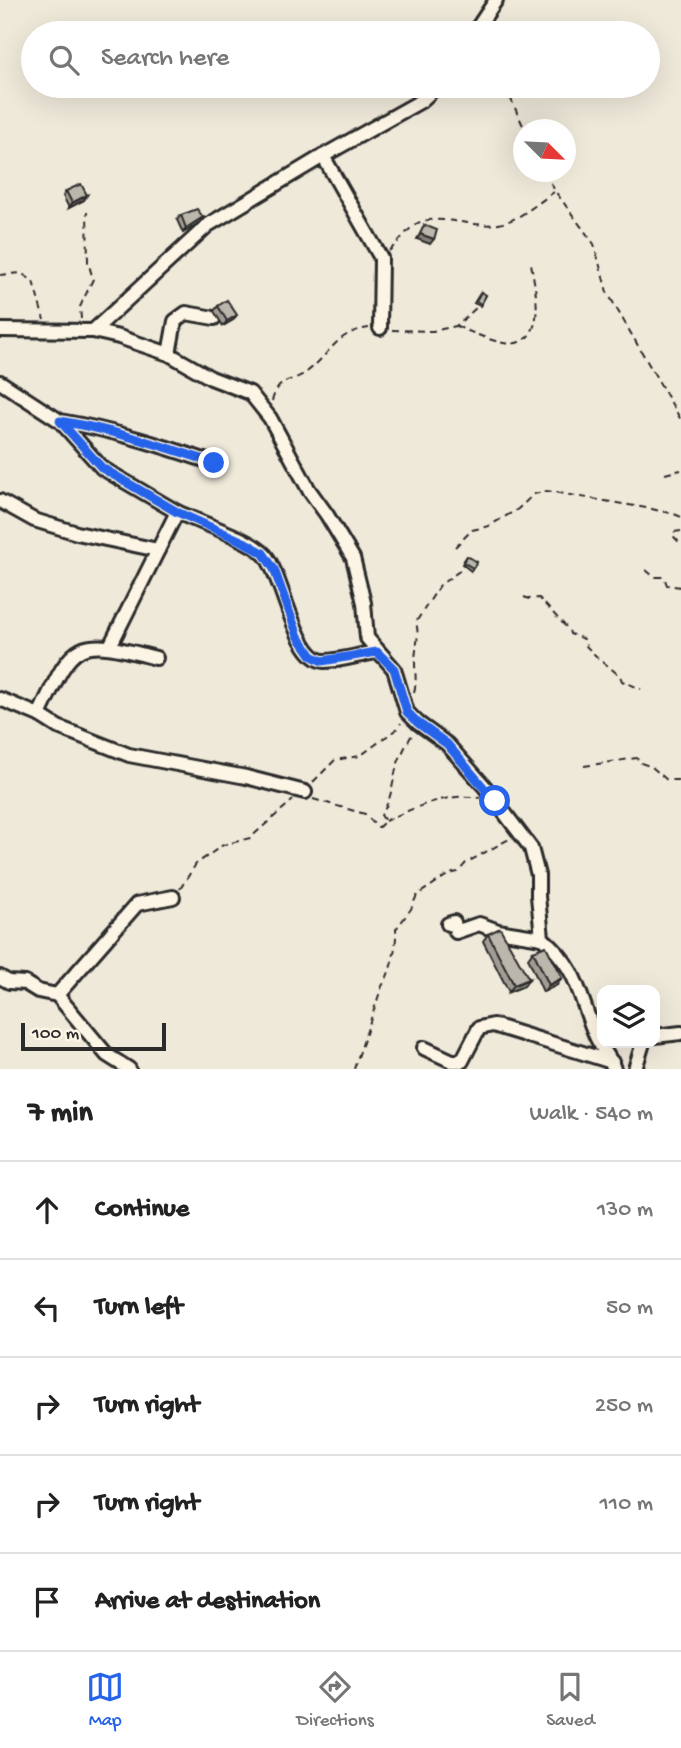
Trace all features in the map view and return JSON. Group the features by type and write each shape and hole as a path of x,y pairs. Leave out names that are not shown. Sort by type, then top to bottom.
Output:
{"street":[{"path":"482,21 496,0"},
{"path":"87,330 208,225 424,98"},
{"path":"323,156 381,258 380,328"},
{"path":"169,354 175,321 186,313 214,318"},
{"path":"0,330 87,330 169,354 211,378 250,393 270,418 309,491 353,558 364,603 367,638 394,669 407,712 447,744 531,848 538,875 542,938"},
{"path":"0,382 60,421 102,468 177,512 263,553 274,569 298,636 312,656 322,661 377,652"},
{"path":"60,421 143,440 214,463"},
{"path":"0,501 34,520 77,533 158,550"},
{"path":"110,646 177,512"},
{"path":"39,715 60,670 71,655 81,648 110,646 156,658"},
{"path":"0,699 39,715 58,727 129,755 246,777 304,797"},
{"path":"57,995 137,904 173,897"},
{"path":"448,924 454,922 456,932 479,924 498,931 542,938 554,948 570,968 580,987 596,1036 613,1066"},
{"path":"0,977 57,995 107,1055 129,1069"},
{"path":"424,1048 452,1061 462,1061 479,1028 494,1025 613,1066"},
{"path":"660,1035 681,1033"},
{"path":"635,1069 641,1048"}],"path":[{"path":"510,98 520,119"},
{"path":"550,182 594,244 607,292 681,420"},
{"path":"381,258 415,224 428,220 482,226 503,223 555,191"},
{"path":"87,330 80,307 93,279 88,262 88,212"},
{"path":"456,326 506,343 516,343 529,334 537,309 531,263"},
{"path":"0,275 21,273 33,281 47,330"},
{"path":"270,418 272,398 278,387 293,377 306,373 337,341 355,330 380,328 433,331 456,326 477,307"},
{"path":"665,474 681,470"},
{"path":"455,547 472,530 489,526 518,509 534,494 547,491 665,513 672,512 681,517"},
{"path":"681,531 674,532 673,536 681,544"},
{"path":"413,694 416,684 414,661 419,635 416,622 440,585 462,569"},
{"path":"646,570 654,577 664,577 667,585 681,587"},
{"path":"524,597 539,598 547,604 570,634 584,639 592,652 620,676 622,681 641,689"},
{"path":"292,800 304,797 326,767 335,760 360,756 398,727 407,712"},
{"path":"385,821 382,815 389,805 389,793 394,785 403,750 418,723"},
{"path":"584,766 637,758 667,780 681,780"},
{"path":"173,897 196,864 223,845 250,838 292,800 304,797 365,814 377,827 415,807 449,799 474,797 495,801"},
{"path":"354,1069 382,986 389,975 391,955 397,943 396,929 411,909 417,895 449,874 458,872 466,863 492,850 506,839 522,834"}],"building":[{"path":"81,184 87,195 72,203 66,191"},
{"path":"197,209 203,217 186,228 181,215"},
{"path":"424,225 437,230 434,239 420,234"},
{"path":"481,292 486,295 481,304 476,301"},
{"path":"227,300 237,315 227,321 218,306"},
{"path":"467,556 477,562 473,568 463,562"},
{"path":"500,928 529,979 514,985 488,934"},
{"path":"546,946 562,978 549,985 533,951"}],"route":[{"path":"214,463 155,443 60,421 102,468 177,512 263,553 274,569 298,636 312,656 322,661 377,652 394,669 407,712 447,744 495,801"}]}
